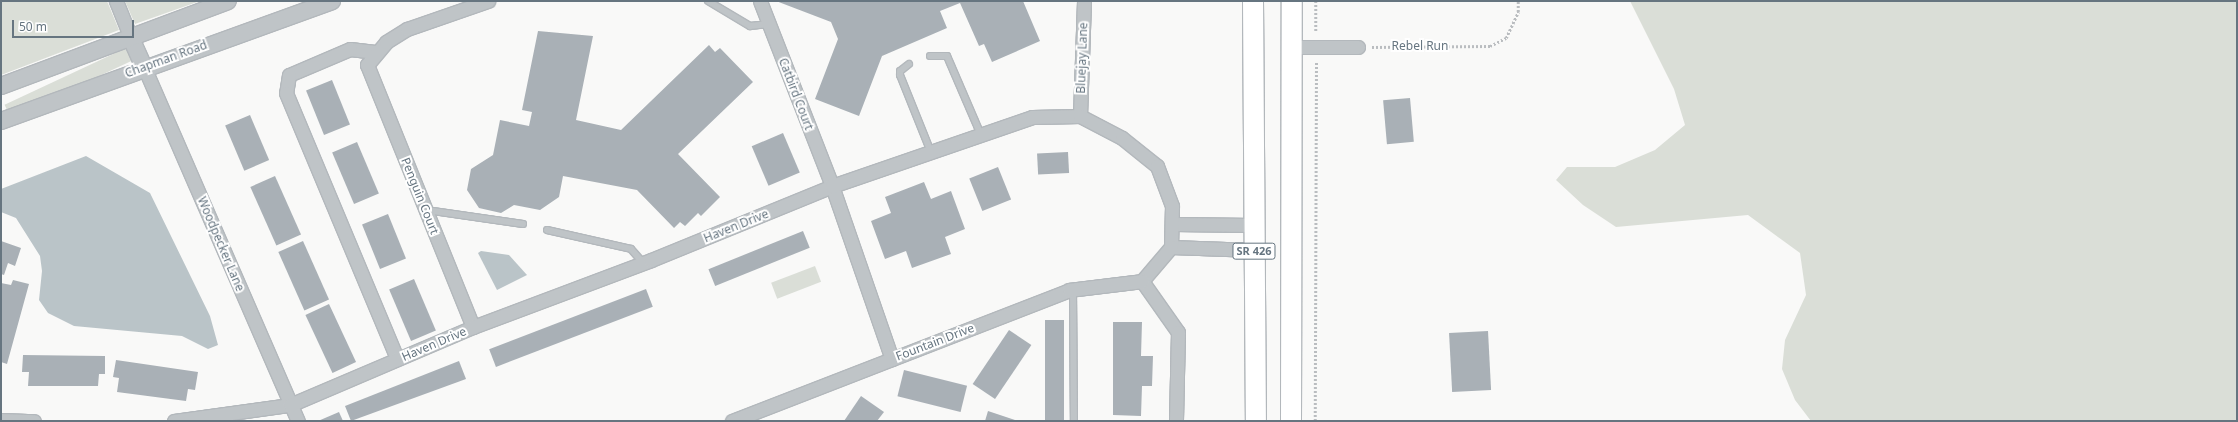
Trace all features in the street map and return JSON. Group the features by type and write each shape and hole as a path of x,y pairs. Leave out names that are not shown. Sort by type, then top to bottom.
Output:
{"main road":[{"name":"SR 426","path":"1253,1 1253,225 1256,421"},
{"name":"SR 426","path":"1291,421 1292,1"}],"street":[{"path":"116,1 144,67"},
{"path":"1,86 130,36 228,1"},
{"name":"Chapman Road","path":"1,121 144,67 332,1"},
{"path":"397,359 286,93 289,75 350,50 375,52 407,29 488,1"},
{"name":"Catbird Court","path":"760,1 832,186 892,359"},
{"name":"Bluejay Lane","path":"1080,116 1084,1"},
{"path":"1292,47 1358,47"},
{"name":"Penguin Court","path":"375,52 367,65 473,327"},
{"name":"Woodpecker Lane","path":"144,67 298,421"},
{"name":"Haven Drive","path":"174,421 290,405 473,327 643,264 832,186 1032,117 1080,116 1122,138 1157,166 1172,206 1174,224 1172,247"},
{"path":"1174,224 1253,225"},
{"path":"1176,421 1178,332 1142,281 1172,247 1254,250"},
{"name":"Fountain Drive","path":"732,421 1073,289 1142,281"},
{"path":"1,420 34,421"}],"lane":[{"path":"708,1 750,26 769,24"},
{"path":"930,56 946,56 981,135"},
{"path":"910,64 900,71 900,75 931,152"},
{"path":"426,210 523,224"},
{"path":"547,230 631,250 643,264"},
{"path":"1073,289 1074,421"}],"path":[{"path":"1315,421 1316,1"},
{"name":"Rebel Run","path":"1358,47 1490,46 1506,38 1518,12 1518,1"}],"shaded area":[{"path":"1,1 107,1 119,30 1,75"},
{"path":"125,1 200,1 135,24"},
{"path":"1630,1 2237,1 2237,421 1811,421 1795,400 1782,369 1785,340 1806,295 1800,253 1748,215 1616,227 1583,205 1556,180 1567,167 1615,167 1655,150 1685,125 1674,89"},
{"path":"126,48 132,61 10,117 5,105"},
{"path":"86,156 150,193 210,316 218,345 208,349 182,336 74,326 48,313 39,300 42,271 40,256 16,218 1,212 1,189"},
{"path":"481,251 509,255 527,275 497,290 478,253"},
{"path":"815,266 821,282 777,299 771,283"}],"building":[{"path":"776,1 1023,1 1040,41 992,62 984,44 979,46 960,3 940,11 947,28 882,56 859,116 815,99 838,39 831,22"},
{"path":"538,31 593,36 576,120 621,130 709,45 715,52 720,48 753,82 678,154 720,197 701,216 698,213 685,226 680,222 674,228 637,190 563,176 559,197 540,210 514,205 501,213 479,208 467,190 471,169 493,155 500,120 529,126 532,112 522,110"},
{"path":"332,80 350,125 324,135 306,90"},
{"path":"1410,98 1414,142 1387,144 1383,100"},
{"path":"250,115 269,160 244,171 225,126"},
{"path":"783,133 800,173 769,186 752,146"},
{"path":"357,142 379,194 354,204 332,153"},
{"path":"1068,152 1069,173 1038,175 1037,154"},
{"path":"998,167 1011,199 982,211 969,179"},
{"path":"275,176 301,234 276,245 250,187"},
{"path":"924,182 931,199 951,191 965,229 945,237 951,254 912,268 906,251 885,259 871,221 891,213 885,197"},
{"path":"388,214 406,259 380,269 362,224"},
{"path":"803,231 810,248 715,286 708,269"},
{"path":"1,241 21,248 15,266 8,263 4,275 1,274"},
{"path":"303,241 329,299 304,310 278,252"},
{"path":"414,279 436,331 411,341 389,290"},
{"path":"13,280 29,284 7,364 1,362 1,283 11,285"},
{"path":"646,289 653,307 496,367 489,349"},
{"path":"329,304 356,362 332,373 305,315"},
{"path":"1045,320 1064,320 1064,421 1045,421"},
{"path":"1113,322 1142,322 1141,356 1153,356 1152,386 1142,386 1141,416 1113,415"},
{"path":"1009,330 1031,345 995,399 973,384"},
{"path":"1488,331 1491,390 1452,392 1449,333"},
{"path":"23,355 105,356 105,374 99,374 98,386 28,386 29,372 22,372"},
{"path":"116,360 198,372 195,390 188,389 186,401 117,392 119,378 113,377"},
{"path":"459,361 466,379 351,421 345,406"},
{"path":"904,370 967,386 961,412 897,396"},
{"path":"861,396 884,412 877,421 844,421"},
{"path":"988,411 1018,421 985,421"},
{"path":"339,412 343,421 318,421"}]}
